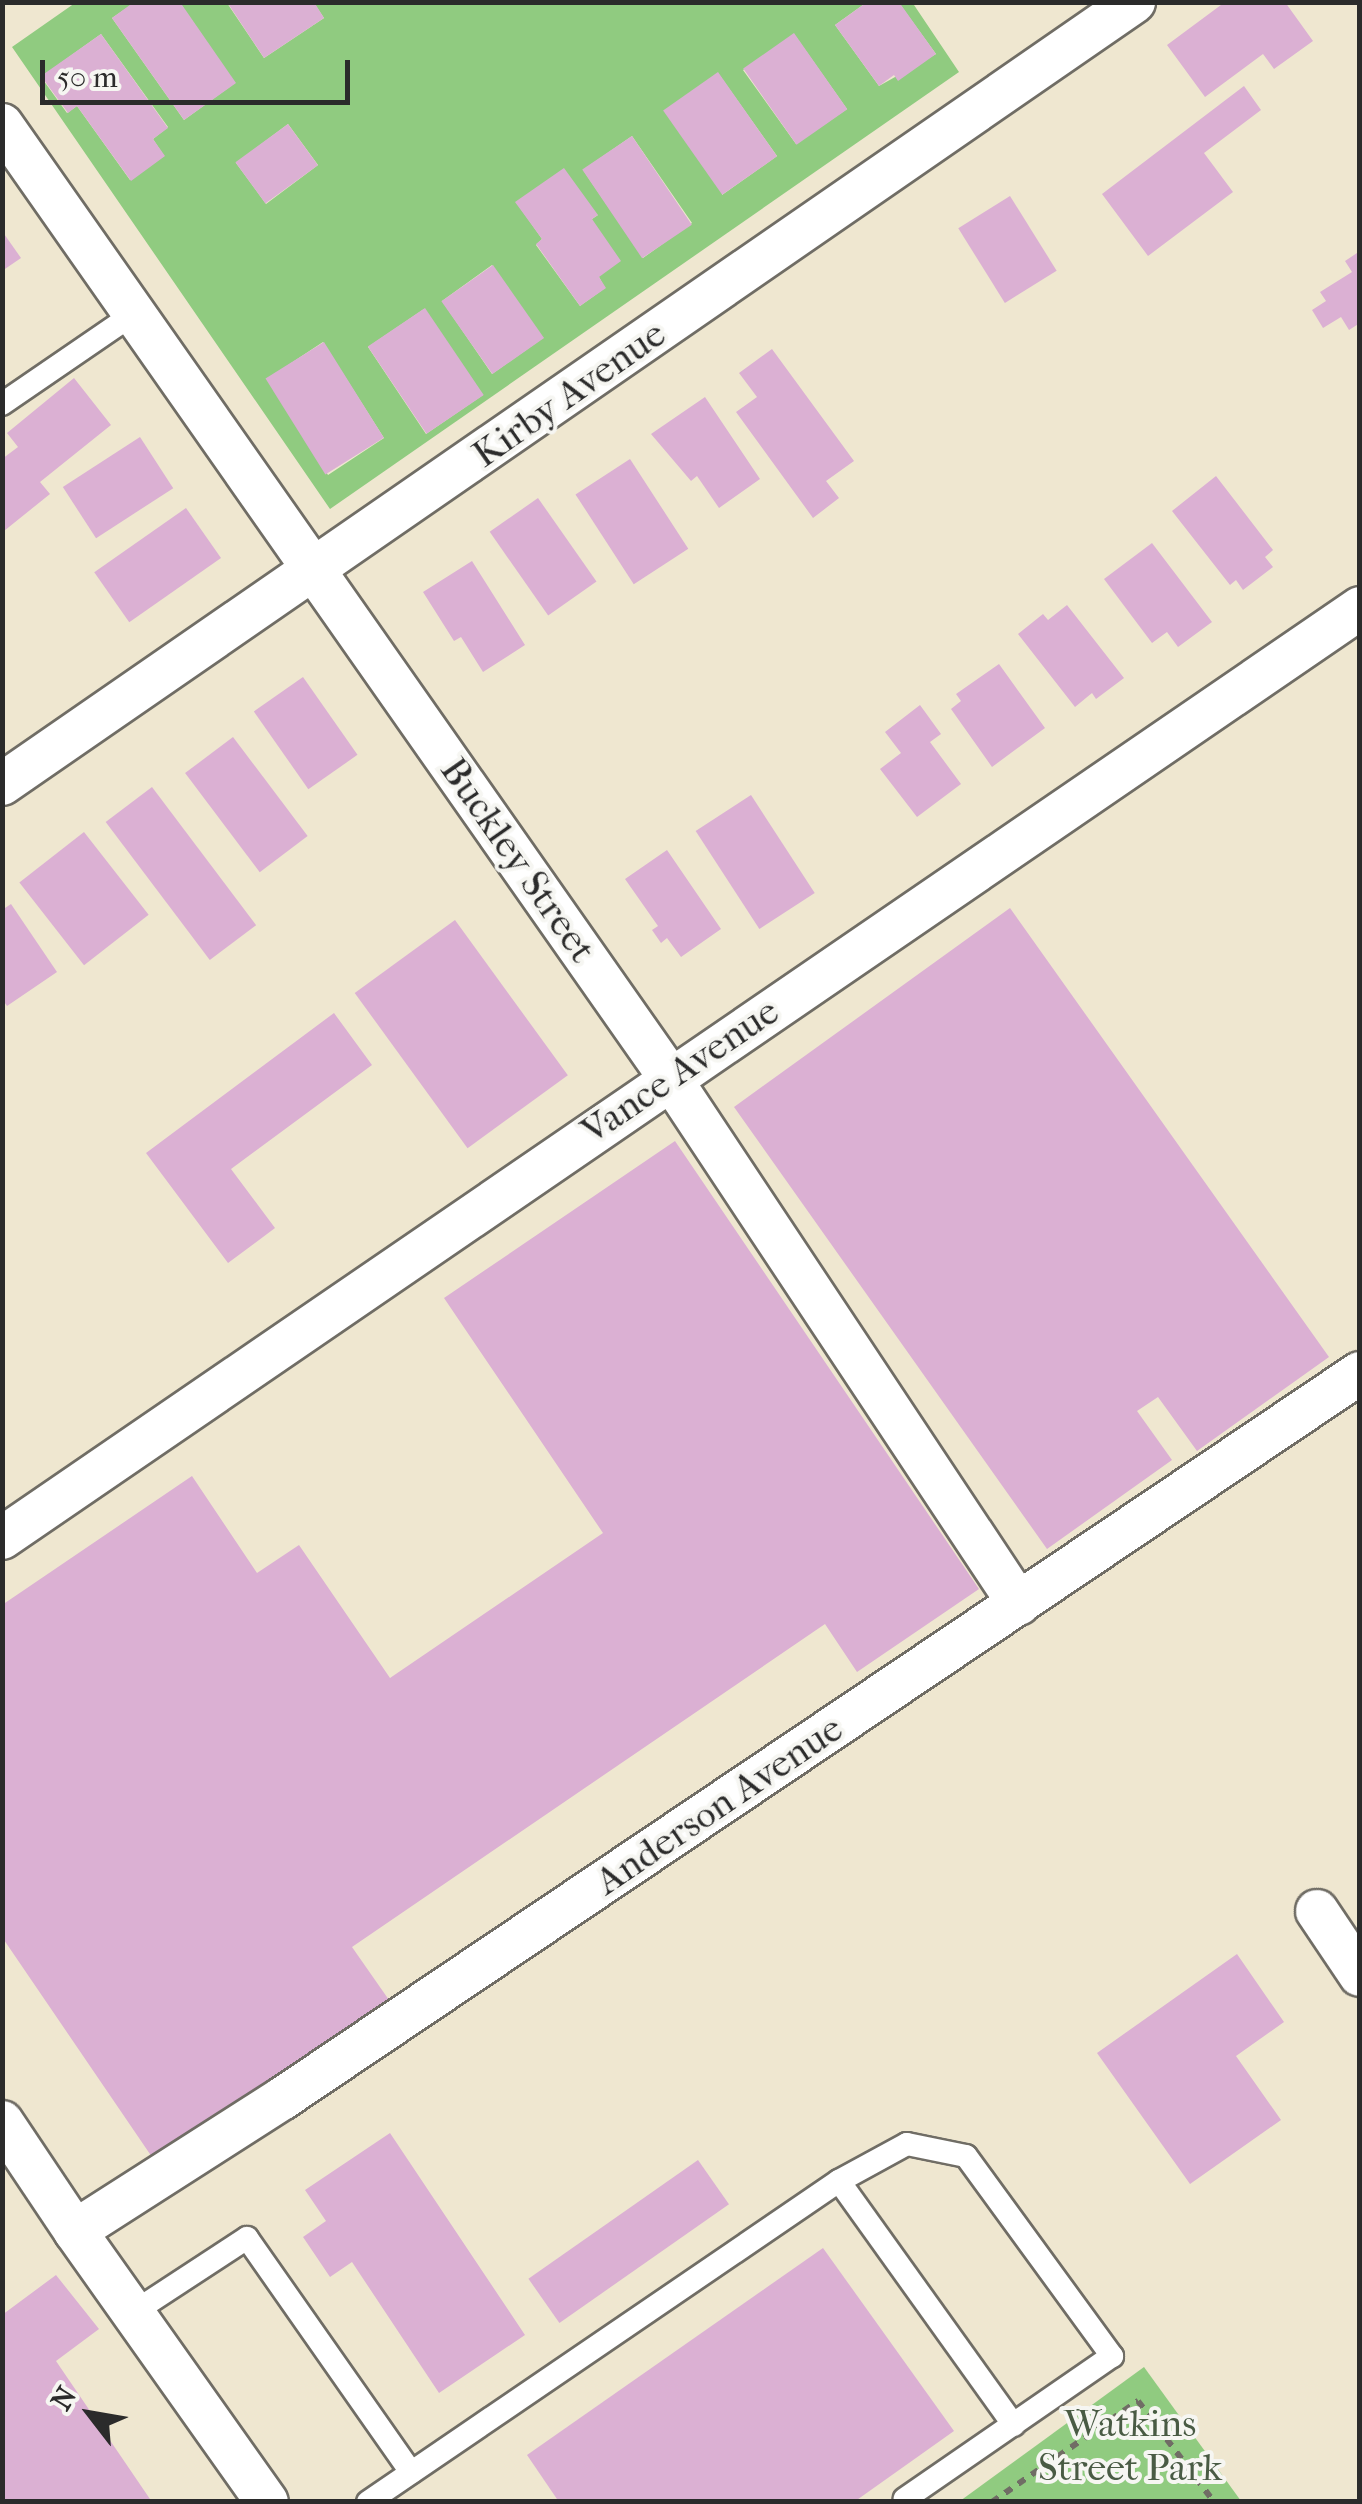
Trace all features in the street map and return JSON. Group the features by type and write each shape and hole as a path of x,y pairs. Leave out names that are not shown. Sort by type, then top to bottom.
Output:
{"street":[{"name":"Kirby Avenue","path":"2,784 1134,2"},
{"name":"Buckley Street","path":"2,124 670,1078 1019,1604"},
{"name":"Vance Avenue","path":"2,1538 1360,608"},
{"name":"Anderson Avenue","path":"74,2232 283,2098 1360,1373"},
{"path":"1317,1911 1360,1974"},
{"path":"2,2122 74,2232 268,2502"}],"lane":[{"path":"2,404 135,313"},
{"path":"368,2502 839,2181 906,2144 966,2156 1112,2356 905,2499"},
{"path":"839,2181 1014,2425"},
{"path":"134,2312 247,2238 411,2472"}],"path":[{"path":"992,2502 1138,2401 1214,2502"}],"green space":[{"path":"867,2 835,25 879,86 936,54 899,3 912,2 959,72 330,509 12,47 75,3 134,3 112,18 184,120 235,83 180,3 227,3 264,58 324,18 314,3","holes":["101,34 168,127 153,139 164,156 130,180 77,106 67,113 41,77","794,34 847,109 796,144 743,70","718,73 777,156 722,195","288,124 318,165 266,204 236,163","632,136 692,223 643,258 583,170","516,202 598,215 592,219 599,277 605,288 580,306 536,245 542,239","492,265 543,338 492,374 442,301","424,309 483,395 426,434 368,347","323,342 384,438 328,475 267,379"]},
{"name":"Watkins Street Park","path":"1144,2367 1241,2501 960,2501"}],"building":[{"path":"134,2 180,2 236,83 184,120 112,18"},
{"path":"227,2 314,2 324,18 264,58"},
{"path":"867,2 899,2 936,54 898,81 894,75 879,86 835,25"},
{"path":"1225,2 1285,2 1313,41 1274,69 1263,54 1205,97 1167,45"},
{"path":"794,33 847,109 797,145 743,69"},
{"path":"101,34 168,128 153,139 165,156 131,181 77,106 68,113 41,76"},
{"path":"718,72 777,156 722,195 663,110"},
{"path":"1244,86 1261,110 1204,153 1233,192 1148,256 1102,194"},
{"path":"288,124 318,165 265,203 235,162"},
{"path":"632,136 692,225 642,258 582,170"},
{"path":"564,168 598,215 592,219 621,261 599,277 606,288 580,306 536,244 542,239 515,202"},
{"path":"1010,196 1057,271 1005,303 958,228"},
{"path":"2,231 21,258 2,271"},
{"path":"1360,251 1360,323 1349,330 1341,317 1323,328 1312,310 1326,301 1320,292 1352,272 1345,261"},
{"path":"493,265 544,338 492,374 441,301"},
{"path":"425,308 484,395 427,434 368,347"},
{"path":"324,342 384,438 325,474 265,379"},
{"path":"772,349 854,461 826,481 839,498 813,518 736,412 757,397 739,373"},
{"path":"74,378 111,425 40,482 50,494 4,531 2,459 18,447 7,433"},
{"path":"705,397 760,479 719,508 697,476 691,481 651,434"},
{"path":"140,437 173,488 96,538 63,487"},
{"path":"630,459 688,549 634,584 575,494"},
{"path":"1216,476 1273,550 1265,557 1273,567 1243,590 1236,580 1230,585 1172,511"},
{"path":"538,498 597,582 548,615 490,532"},
{"path":"186,508 221,558 129,622 94,572"},
{"path":"1152,543 1212,622 1178,647 1167,632 1152,643 1104,579"},
{"path":"472,561 525,645 483,672 461,637 454,641 423,592"},
{"path":"1067,605 1124,678 1096,699 1092,693 1075,707 1018,634 1043,614 1048,620"},
{"path":"999,664 1045,728 992,767 951,709 961,701 956,694"},
{"path":"303,677 357,755 308,789 254,711"},
{"path":"920,705 941,734 930,742 961,784 917,817 880,769 901,753 885,732"},
{"path":"233,737 308,836 260,872 185,773"},
{"path":"152,787 256,925 210,960 106,822"},
{"path":"751,795 815,893 759,929 696,831"},
{"path":"84,832 149,915 84,965 19,882"},
{"path":"667,850 721,929 681,957 667,938 661,943 652,930 658,926 625,879"},
{"path":"11,904 57,972 7,1006 2,999 2,910"},
{"path":"1010,908 1329,1357 1197,1451 1158,1397 1137,1411 1172,1460 1047,1549 734,1107"},
{"path":"455,920 568,1075 468,1148 355,993"},
{"path":"334,1013 372,1065 231,1169 275,1228 228,1263 146,1153"},
{"path":"675,1141 979,1589 857,1672 825,1624 352,1947 389,2000 154,2160 2,1937 2,1605 192,1476 257,1573 299,1545 390,1678 603,1533 444,1298"},
{"path":"1237,1954 1284,2022 1236,2056 1281,2120 1190,2184 1097,2053"},
{"path":"390,2133 525,2335 439,2393 352,2262 330,2277 303,2237 326,2221 305,2190"},
{"path":"698,2160 729,2204 559,2323 528,2279"},
{"path":"823,2248 954,2431 854,2502 559,2502 527,2455"},
{"path":"56,2275 99,2329 56,2361 152,2502 2,2502 2,2315"}]}
